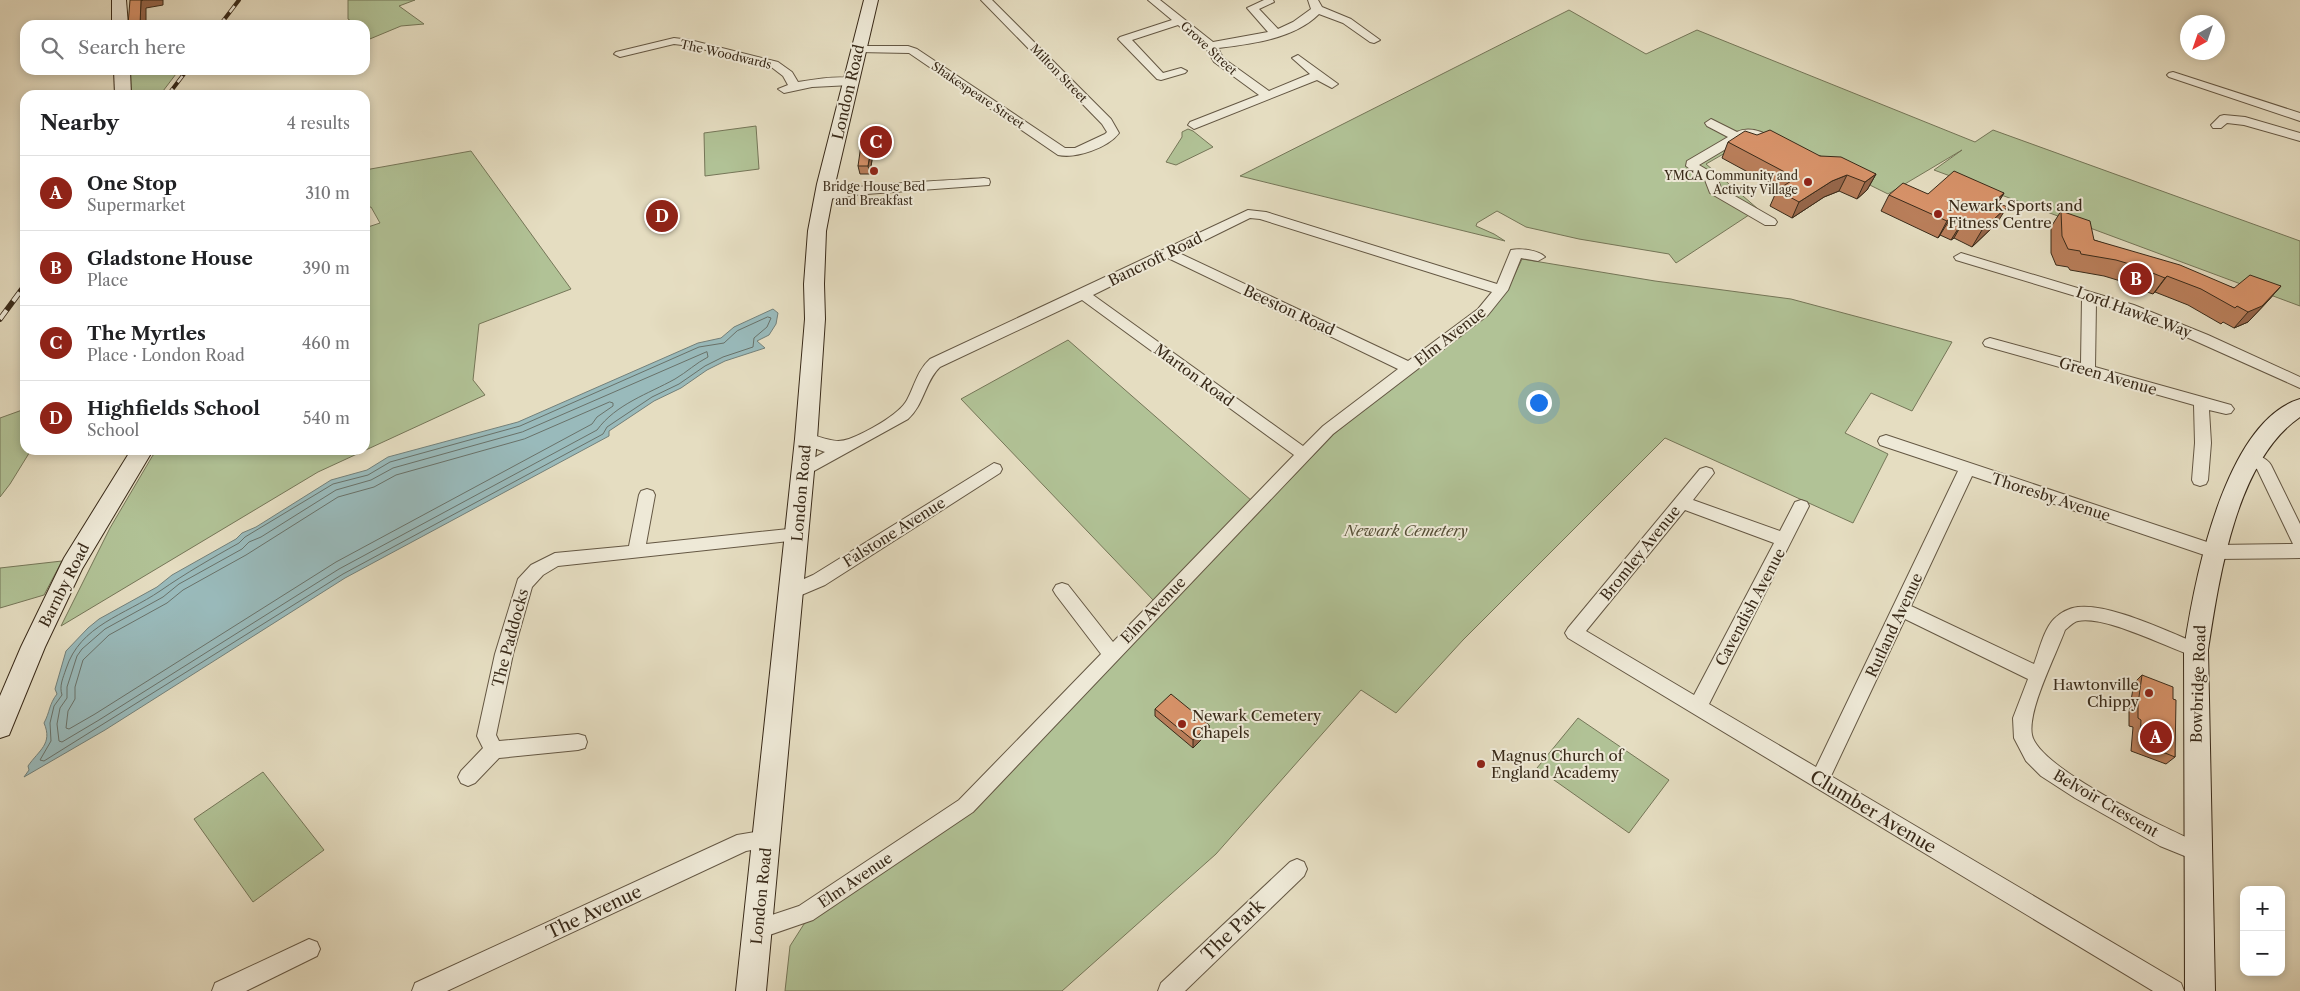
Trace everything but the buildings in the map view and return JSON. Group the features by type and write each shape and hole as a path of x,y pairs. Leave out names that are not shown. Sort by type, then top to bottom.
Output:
{"main road":[{"path":"119,0 120,20"},
{"name":"London Road","path":"751,991 798,534 815,319 814,284 817,231 870,0"},
{"path":"122,75 123,90"},
{"name":"Bowbridge Road","path":"2200,991 2196,650 2201,609 2228,512 2257,462 2269,431 2300,407"},
{"name":"Barnby Road","path":"0,727 33,647 72,565 139,455"}],"street":[{"name":"Milton Street","path":"986,0 1112,128 1113,133 1109,137 1093,144"},
{"name":"Grove Street","path":"1153,0 1211,46 1218,60 1266,94"},
{"path":"1269,2 1252,8 1275,32"},
{"path":"1211,46 1243,41 1294,26 1306,19 1315,4 1347,22 1371,43 1387,39"},
{"path":"1180,21 1121,36 1161,77 1181,71"},
{"name":"The Woodwards","path":"620,54 667,42 690,43 774,64 788,74 789,87 820,82 851,82"},
{"name":"Shakespeare Street","path":"858,49 908,49 1062,152 1077,152 1093,144"},
{"path":"1298,58 1332,84"},
{"path":"1194,125 1266,94 1318,75"},
{"path":"2173,75 2300,117"},
{"path":"2217,125 2224,119 2245,121 2300,137"},
{"path":"1711,123 1737,137"},
{"path":"1770,222 1716,190 1711,178 1691,164 1744,133 1752,133 1786,150"},
{"path":"824,196 853,191 984,182"},
{"name":"Bancroft Road","path":"803,471 896,420 906,412 914,401 924,375 935,363 1083,294 1243,215 1254,214 1501,290"},
{"name":"Elm Avenue","path":"758,929 784,922 806,913 966,806 1328,430 1483,312 1501,290 1511,271 1517,249 1538,257"},
{"name":"Beeston Road","path":"1168,253 1408,368"},
{"name":"Lord Hawke Way","path":"1961,257 2089,295 2169,324 2238,353 2300,383"},
{"name":"Marton Road","path":"1083,294 1305,455"},
{"path":"2088,370 2089,295"},
{"name":"Green Avenue","path":"1990,344 2226,409"},
{"path":"2200,480 2203,443 2201,402"},
{"name":"Bancroft Road","path":"806,439 830,447 848,445"},
{"name":"Thoresby Avenue","path":"1886,441 2216,552 2300,551"},
{"path":"2257,462 2300,541"},
{"name":"Falstone Avenue","path":"792,592 819,580 994,469"},
{"name":"Rutland Avenue","path":"1820,780 1967,469"},
{"name":"Bromley Avenue","path":"1574,633 1706,473"},
{"path":"636,551 647,495"},
{"path":"1681,502 1785,540"},
{"name":"Cavendish Avenue","path":"1698,707 1801,506"},
{"name":"The Paddocks","path":"494,750 486,736 504,654 524,584 537,570 555,560 798,534"},
{"path":"1062,590 1111,654"},
{"path":"1901,609 2038,675"},
{"name":"Belvoir Crescent","path":"2196,650 2096,615 2078,614 2065,618 2058,626 2022,718 2023,738 2033,755 2048,770 2082,792 2167,839 2197,852"},
{"name":"Clumber Avenue","path":"1574,633 2173,991"},
{"path":"468,777 494,750 578,742"},
{"name":"The Avenue","path":"424,991 744,842 767,839"},
{"name":"The Park","path":"1169,991 1297,869"},
{"path":"223,991 309,949"}],"green space":[{"path":"348,0 415,0 399,6 424,24 401,26 370,39 370,20 348,19"},
{"path":"1569,10 1646,54 1697,30 1975,142 1993,130 2300,241 2300,306 1934,170 1962,150 1888,194 1805,153 1753,137 1706,164 1758,209 1676,263 1669,254 1579,239 1526,227 1497,211 1477,223 1476,226 1505,241 1240,176"},
{"path":"129,75 175,75 164,90 131,90"},
{"path":"756,126 759,169 705,176 704,133"},
{"path":"1188,129 1213,147 1176,165 1166,162 1182,137 1182,132"},
{"path":"471,151 571,289 479,324 473,380 485,395 370,448 370,226 380,223 370,207 370,169"},
{"name":"Newark Cemetery","path":"1522,259 1655,281 1791,299 1952,342 1912,411 1871,393 1845,433 1888,454 1853,523 1665,438 1463,640 1396,713 1361,690 1216,854 1062,991 785,991 790,946 804,924 970,812 1334,434 1486,312 1507,291"},
{"path":"1068,340 1252,501 1154,601 961,399"},
{"path":"20,411 20,455 28,455 0,497 0,418"},
{"path":"153,455 355,455 318,472 61,626 110,528"},
{"path":"62,561 44,595 0,608 0,568"},
{"path":"1578,718 1669,780 1629,833 1537,768"},
{"path":"263,772 324,850 253,902 194,819"}],"water":[{"path":"773,309 778,313 776,324 769,335 757,341 765,348 725,361 707,370 681,388 654,401 609,431 609,436 345,578 105,730 24,777 29,770 28,766 46,742 47,736 44,723 52,701 57,694 55,689 66,651 99,619 157,587 172,575 236,539 242,533 256,527 331,480 367,470 388,457 518,422 698,343 721,338 734,327"}],"railway":[{"path":"224,20 239,0"},
{"path":"172,90 183,75"},
{"path":"0,319 20,292"}],"place":[{"name":"The Myrtles","path":"876,142"},
{"name":"Bridge House Bed and Breakfast","path":"874,171"},
{"name":"YMCA Community and Activity Village","path":"1808,182"},
{"name":"Newark Sports and Fitness Centre","path":"1938,214"},
{"name":"Highfields School","path":"662,216"},
{"name":"Gladstone House","path":"2136,279"},
{"name":"Hawtonville Chippy","path":"2149,693"},
{"name":"Newark Cemetery Chapels","path":"1182,724"},
{"name":"One Stop","path":"2156,737"},
{"name":"Magnus Church of England Academy","path":"1481,764"}]}
